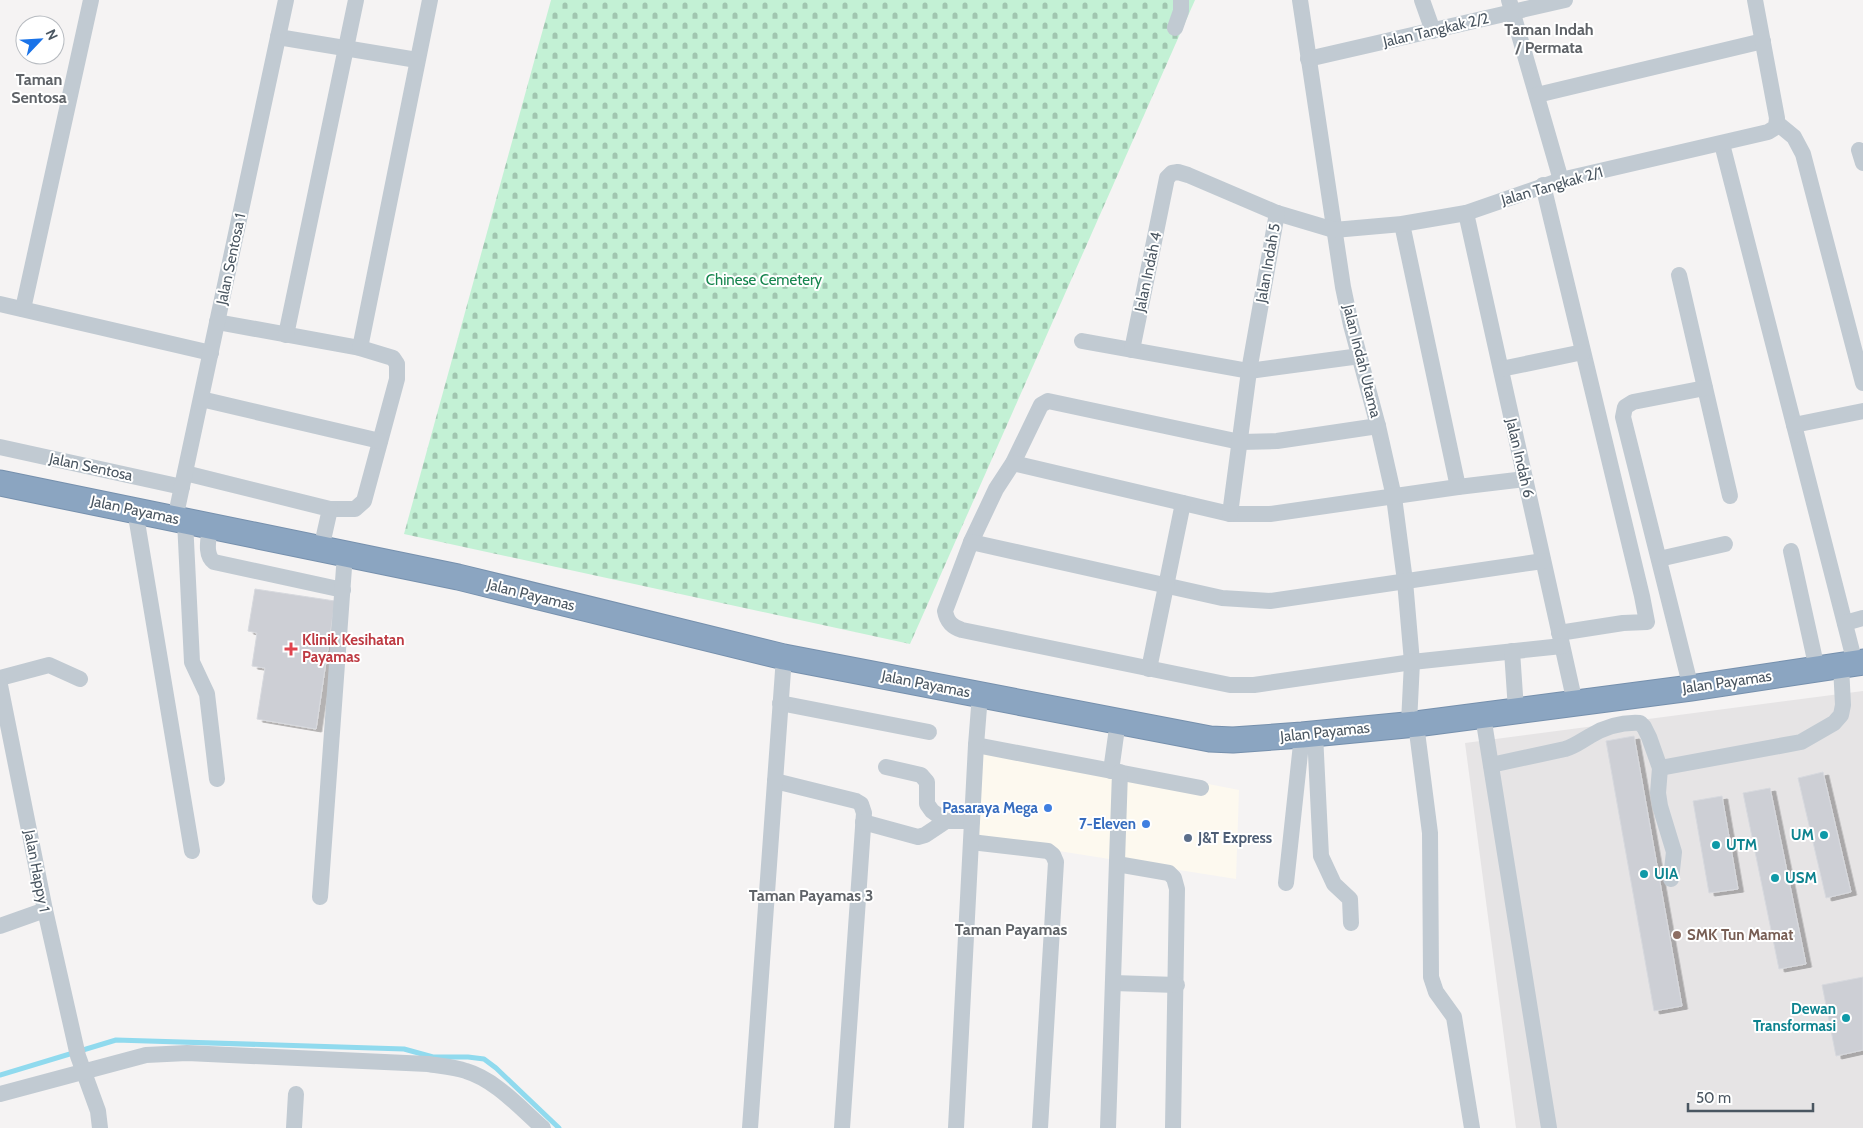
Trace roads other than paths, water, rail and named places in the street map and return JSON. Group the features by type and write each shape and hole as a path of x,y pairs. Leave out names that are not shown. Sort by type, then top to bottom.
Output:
{"highway":[{"name":"Jalan Payamas","path":"0,482 458,577 784,657 1210,739 1233,740 1308,734 1483,716 1853,664"}],"street":[{"path":"23,310 91,0"},
{"name":"Jalan Sentosa 1","path":"217,779 207,694 192,662 180,520 184,480 286,0"},
{"path":"286,334 356,0"},
{"path":"360,348 430,0"},
{"path":"1175,28 1181,11 1181,0"},
{"name":"Jalan Indah Utama","path":"1300,0 1334,230 1351,325 1378,426 1394,497 1405,581 1412,662 1412,724 1430,834 1431,977 1436,992 1454,1017 1472,1128"},
{"path":"1422,0 1433,31"},
{"name":"Jalan Tangkak 2/2","path":"1308,59 1433,31 1511,6 1565,0"},
{"path":"1755,0 1763,41 1773,128 1794,137 1803,154 1863,383"},
{"path":"1511,6 1561,180"},
{"path":"278,37 417,60"},
{"path":"1537,95 1763,41"},
{"name":"Jalan Tangkak 2/1","path":"1334,230 1402,224 1466,213 1561,180 1722,144 1773,128"},
{"path":"1660,768 1801,742 1834,723 1841,715 1853,664 1845,623 1722,144"},
{"name":"Jalan Indah 4","path":"1132,350 1169,175 1178,172 1188,175 1277,213"},
{"path":"1543,185 1647,622"},
{"name":"Jalan Indah 5","path":"1230,514 1249,371 1277,213 1334,230"},
{"name":"Jalan Indah 6","path":"1466,213 1575,703"},
{"path":"1402,224 1458,487"},
{"path":"1679,276 1730,496"},
{"path":"0,304 211,353"},
{"name":"Jalan Sentosa","path":"0,447 184,480 330,509 355,508 364,500 396,379 396,364 393,358 360,348 217,322"},
{"path":"1082,341 1249,371 1360,356"},
{"path":"1501,369 1583,352"},
{"path":"1691,688 1623,417 1625,407 1634,402 1705,388"},
{"path":"201,399 380,441"},
{"path":"1378,426 1277,441 1240,442 1048,401 1041,405 1013,463 996,489 971,542 945,611 950,624 956,628 1230,685 1254,685 1412,662 1512,652 1624,623 1675,622"},
{"path":"1794,425 1863,411"},
{"path":"1013,463 1230,514 1270,514 1458,487 1525,480"},
{"path":"1149,668 1183,503"},
{"path":"321,549 330,509"},
{"path":"135,510 192,850"},
{"path":"210,526 209,555 218,564 343,590"},
{"path":"971,542 1222,598 1270,601 1543,561"},
{"path":"1659,559 1725,544"},
{"path":"1791,551 1817,669"},
{"path":"320,897 346,554"},
{"path":"1845,623 1863,618"},
{"path":"1512,652 1516,710"},
{"path":"750,1128 784,657"},
{"path":"0,678 49,665 80,679"},
{"name":"Jalan Happy 1","path":"0,685 45,910 81,1065 98,1111 100,1128"},
{"path":"956,1128 980,695"},
{"path":"780,703 929,732"},
{"path":"1483,716 1549,1128"},
{"path":"1108,1128 1116,864 1115,772 1118,721"},
{"path":"1491,765 1573,747 1600,730 1640,723 1644,727 1660,768 1658,793 1660,806 1674,852 1672,879"},
{"path":"1286,883 1308,734"},
{"path":"1308,734 1321,853 1334,884 1350,899 1351,923"},
{"path":"976,745 1201,788"},
{"path":"886,766 921,775 926,782 926,800 929,808 946,821"},
{"path":"775,782 856,800 862,808 863,822 842,1128"},
{"path":"863,822 918,837 925,835 946,821 972,821"},
{"path":"971,842 1048,851 1053,854 1056,862 1040,1128"},
{"path":"1116,864 1169,873 1174,878 1177,889 1173,1128"},
{"path":"0,926 45,910"},
{"path":"1113,983 1176,985"},
{"path":"0,1094 81,1065 146,1055 188,1053 428,1064 476,1075 498,1089 543,1128"},
{"path":"294,1128 296,1094"}],"waterway":[{"path":"0,1075 116,1040 404,1049 433,1057 484,1059 496,1068 559,1128"}],"place":[{"name":"Klinik Kesihatan Payamas","path":"291,649"},
{"name":"Pasaraya Mega","path":"1048,808"},
{"name":"7-Eleven","path":"1146,824"},
{"name":"UM","path":"1824,835"},
{"name":"J&T Express","path":"1188,838"},
{"name":"UTM","path":"1716,845"},
{"name":"UIA","path":"1644,874"},
{"name":"USM","path":"1775,878"},
{"name":"SMK Tun Mamat","path":"1677,935"},
{"name":"Dewan Transformasi","path":"1846,1018"}],"district":[{"name":"Taman Indah / Permata","path":"1549,38"},
{"name":"Taman Sentosa","path":"39,88"},
{"name":"Taman Payamas 3","path":"811,895"},
{"name":"Taman Payamas","path":"1011,929"}],"park label":[{"name":"Chinese Cemetery","path":"764,280"}]}
